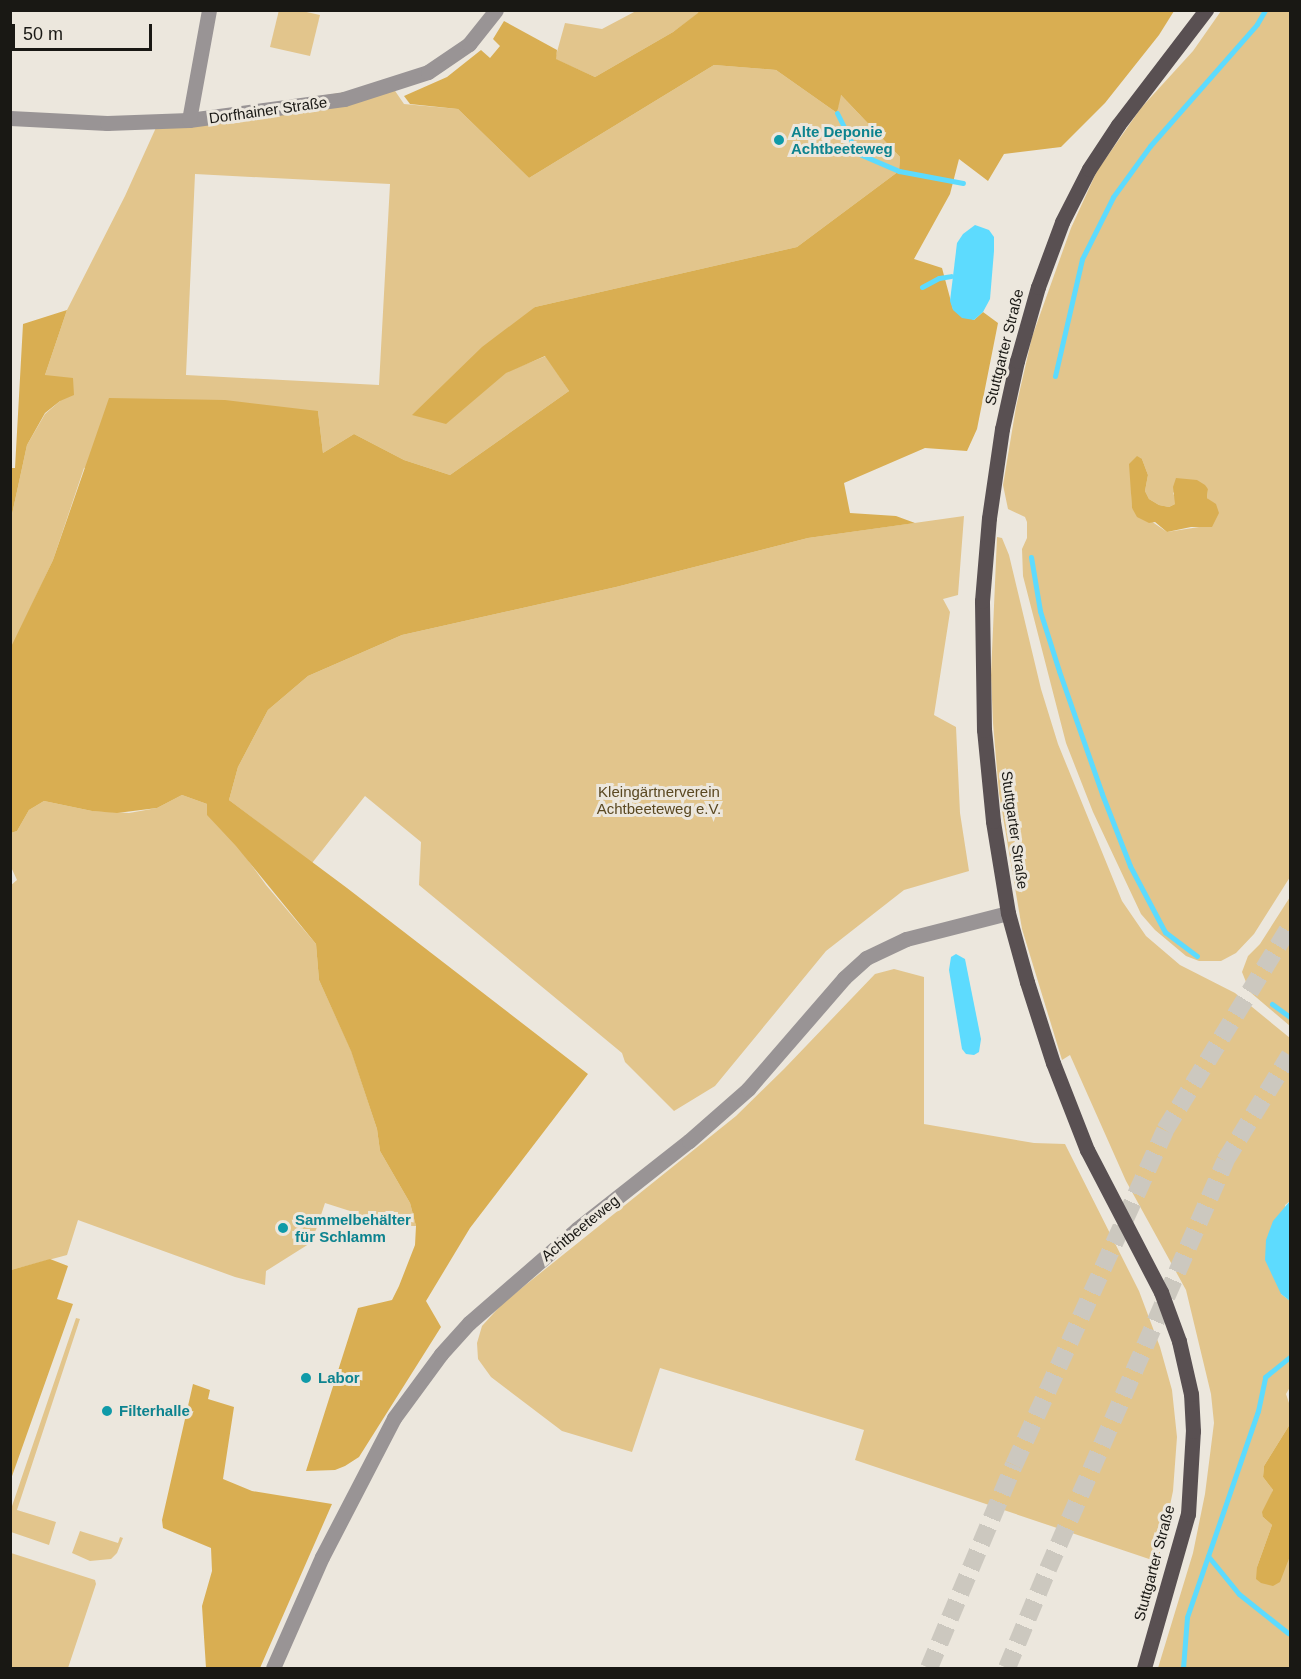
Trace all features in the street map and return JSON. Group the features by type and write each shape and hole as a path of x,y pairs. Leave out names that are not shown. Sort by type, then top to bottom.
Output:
{"main road":[{"name":"Stuttgarter Straße","path":"1144,1668 1188,1514 1193,1431 1191,1394 1179,1341 1161,1292 1087,1150 1065,1095 1027,982 1008,913 993,820 984,730 981,662 985,563 1002,429 1038,287 1062,222 1089,169 1118,125 1206,10"}],"street":[{"path":"189,120 209,10"},
{"name":"Dorfhainer Straße","path":"10,117 107,123 189,120 344,99 428,72 469,44 496,10"},
{"name":"Achtbeeteweg","path":"273,1668 322,1557 394,1418 441,1354 469,1323 576,1229 689,1141 748,1089 844,978 866,958 906,939 1008,913"}],"green space":[{"path":"279,10 320,15 310,56 270,47"},
{"path":"636,11 699,11 699,13 673,32 595,77 555,59 565,23 602,29"},
{"path":"1221,11 1290,11 1290,877 1254,934 1236,953 1221,961 1199,961 1186,956 1155,930 1141,914 1093,812 1066,743 1023,576 1022,549 1027,538 1027,522 1025,517 1008,509 1003,485 1016,407 1032,337 1071,228 1097,171 1141,108 1193,51","holes":["1142,459 1148,475 1145,491 1149,499 1159,505 1169,507 1175,504 1173,493 1185,481 1193,480 1208,489 1207,498 1212,502 1199,527 1167,532 1132,508 1131,484"]},
{"path":"714,65 776,70 837,113 840,94 900,157 899,171 797,247 535,307 446,423 506,372 546,356 569,391 450,475 404,460 354,434 323,453 318,411 84,468 53,560 11,649 11,519 27,445 45,414 60,401 45,375 67,310 125,196 159,121 391,85 404,104 458,109 529,178","holes":["195,174 390,184 379,385 186,375"]},
{"name":"Kleingärtnerverein Achtbeeteweg e.V.","path":"964,516 958,595 943,599 950,612 934,715 956,727 960,813 969,871 904,890 826,951 715,1086 674,1111 625,1062 622,1053 419,885 421,842 365,796 312,863 229,800 238,767 268,710 308,676 402,635 616,587 808,538"},
{"path":"997,537 1002,538 1009,555 1041,689 1058,744 1122,901 1146,936 1180,965 1235,993 1290,1038 1290,1201 1285,1205 1281,1294 1290,1301 1290,1387 1286,1394 1290,1406 1290,1424 1264,1466 1263,1477 1273,1490 1263,1517 1272,1525 1257,1567 1290,1556 1290,1668 1158,1668 1193,1553 1205,1494 1214,1423 1211,1394 1186,1290 1126,1181 1070,1055 1062,1060 1022,929 999,793 993,723 991,675"},
{"path":"182,795 207,804 266,885 316,944 319,980 351,1050 377,1129 380,1151 410,1203 416,1226 397,1226 325,1203 312,1242 266,1271 265,1285 235,1277 78,1220 67,1255 11,1270 10,886 17,880 11,867 11,833 17,831 29,810 44,801 92,811 129,813 157,808"},
{"path":"1290,897 1290,1026 1250,992 1242,972 1248,956 1260,944"},
{"path":"894,969 924,977 924,1124 1034,1143 1065,1144 1139,1291 1160,1347 1172,1390 1177,1437 1173,1491 1158,1562 855,1460 864,1430 660,1368 632,1452 562,1431 491,1377 478,1359 477,1343 482,1326 503,1303 736,1116 875,974"},
{"path":"76,1318 80,1319 17,1510 56,1522 49,1545 11,1532 11,1509"},
{"path":"80,1531 118,1543 120,1537 123,1538 117,1553 111,1559 90,1561 72,1553"},
{"path":"11,1553 95,1580 96,1584 68,1668 11,1668"}],"shaded area":[{"path":"699,11 1174,11 1159,35 1105,103 1061,147 1004,154 988,181 959,159 950,194 914,259 942,268 953,309 974,320 983,312 998,323 977,429 967,451 925,448 844,483 850,513 896,516 915,523 808,538 616,587 402,635 308,676 268,710 238,767 229,800 588,1074 470,1228 426,1301 441,1327 359,1457 335,1470 306,1471 358,1308 392,1300 415,1245 416,1226 410,1203 380,1151 377,1129 351,1051 319,980 316,944 236,846 207,815 207,804 182,795 157,808 117,813 92,811 44,801 29,810 17,831 11,833 10,649 53,560 109,398 225,400 318,411 323,453 354,434 404,460 450,475 569,391 545,356 506,373 446,424 412,415 482,347 535,307 797,247 899,171 900,157 841,95 837,113 776,70 714,65 529,178 458,109 410,104 404,96 447,77 481,50 490,58 500,46 493,39 504,21 557,50 556,59 595,77 673,32"},
{"path":"67,310 45,375 73,378 74,395 60,401 45,413 27,445 11,519 11,468 15,468 23,324"},
{"path":"1137,456 1142,459 1148,475 1145,491 1149,499 1159,505 1169,507 1175,504 1173,487 1176,478 1197,480 1205,485 1208,489 1207,498 1216,504 1219,513 1212,527 1191,527 1167,532 1155,522 1149,523 1137,517 1132,508 1129,464"},
{"path":"50,1259 68,1266 57,1299 73,1304 11,1479 11,1270"},
{"path":"193,1384 210,1390 208,1399 234,1407 223,1479 252,1491 332,1504 260,1668 206,1668 202,1606 212,1571 211,1548 163,1528 162,1520"},
{"path":"1290,1424 1290,1556 1280,1582 1273,1586 1256,1579 1257,1567 1272,1525 1263,1517 1262,1512 1273,1490 1263,1477 1264,1466"}],"water":[{"path":"975,225 989,230 994,237 994,251 990,299 983,312 974,320 962,318 953,310 950,301 957,243 963,234"},
{"path":"956,954 965,959 981,1039 979,1052 974,1055 966,1054 962,1049 949,970 951,957"},
{"path":"1290,1201 1290,1301 1281,1294 1265,1260 1266,1240 1273,1221"}],"waterway":[{"path":"1055,376 1082,259 1113,197 1150,146 1257,24 1265,10"},
{"path":"837,113 857,153 899,171 963,183"},
{"path":"922,287 939,278 951,276"},
{"path":"1031,557 1040,611 1059,671 1130,866 1165,932 1197,956"},
{"path":"1272,1004 1290,1017"},
{"path":"1183,1668 1187,1617 1258,1411 1265,1377 1290,1357"},
{"path":"1208,1556 1239,1594 1288,1633"}],"tunnel":[{"path":"929,1668 1014,1465 1165,1130 1290,926"},
{"path":"1007,1668 1225,1161 1290,1055"}],"place":[{"name":"Alte Deponie Achtbeeteweg","path":"779,140"},
{"name":"Sammelbehälter für Schlamm","path":"283,1228"},
{"name":"Labor","path":"306,1378"},
{"name":"Filterhalle","path":"107,1411"}]}
